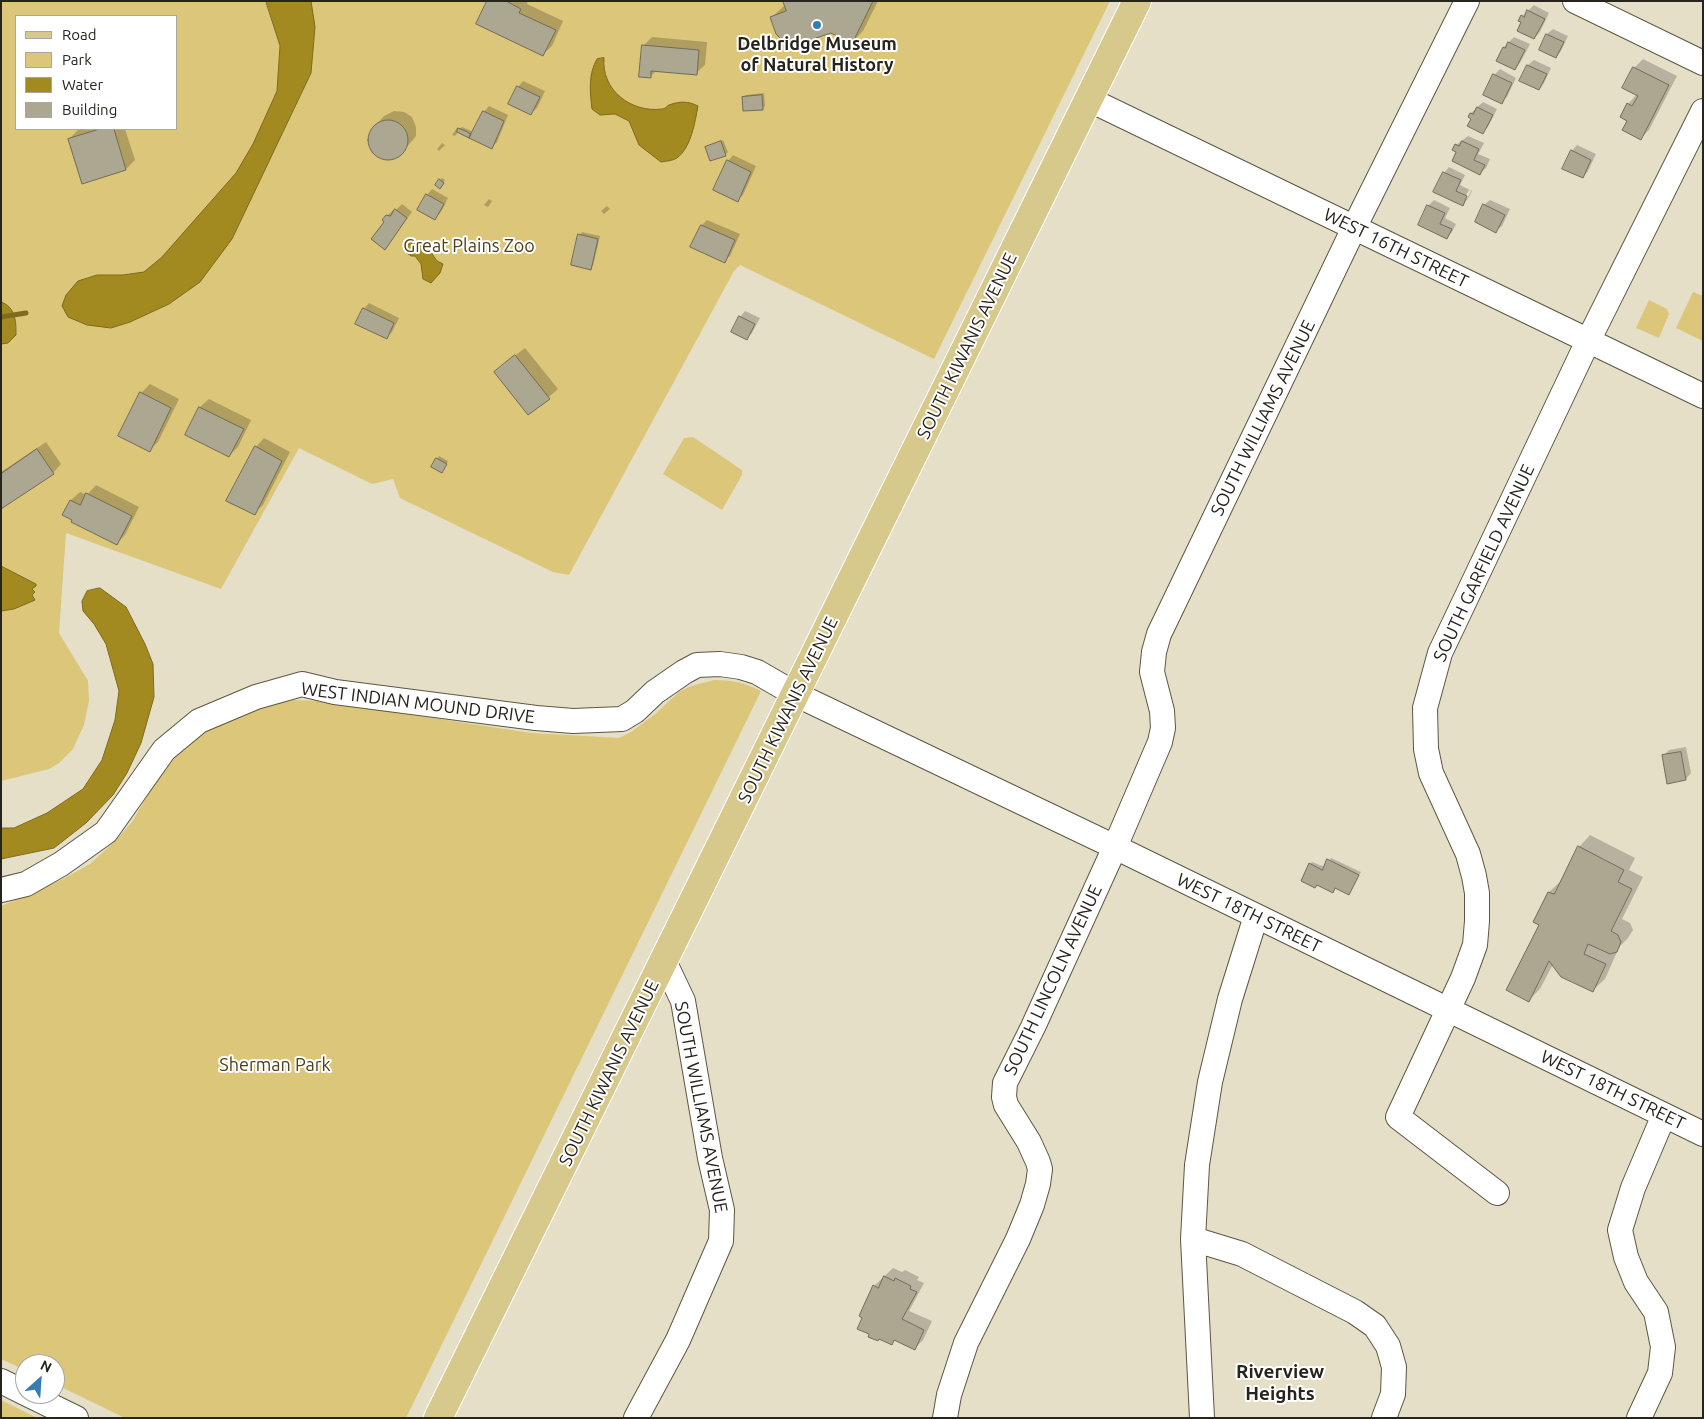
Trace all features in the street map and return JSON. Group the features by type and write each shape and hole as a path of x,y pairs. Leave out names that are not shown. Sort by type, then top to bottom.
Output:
{"main road":[{"name":"SOUTH KIWANIS AVENUE","path":"438,1418 1137,1"}],"street":[{"name":"SOUTH WILLIAMS AVENUE","path":"1115,847 1160,742 1163,728 1162,711 1152,672 1154,652 1159,634 1354,228 1467,1"},
{"path":"1575,1 1703,63"},
{"name":"WEST 16TH STREET","path":"1088,100 1703,396"},
{"name":"SOUTH GARFIELD AVENUE","path":"1496,1192 1398,1117 1463,978 1475,945 1477,921 1477,893 1468,854 1431,773 1426,749 1426,708 1430,686 1440,653 1588,341 1703,111"},
{"name":"WEST INDIAN MOUND DRIVE","path":"1,890 26,884 61,864 106,832 164,750 199,721 256,697 302,684 335,692 536,718 573,720 622,719 635,711 655,692 684,672 697,666 720,664 741,667 757,672 795,694"},
{"name":"WEST 18TH STREET","path":"795,694 1115,847 1703,1134"},
{"name":"SOUTH LINCOLN AVENUE","path":"944,1418 949,1395 966,1343 1018,1239 1032,1205 1038,1184 1040,1169 1038,1162 1029,1142 1006,1105 1004,1098 1005,1083 1030,1034 1115,847"},
{"path":"1202,1418 1193,1240 1197,1165 1210,1082 1230,999 1256,916"},
{"name":"SOUTH WILLIAMS AVENUE","path":"636,1418 678,1340 721,1241 722,1210 710,1158 683,1001 664,961"},
{"path":"1639,1418 1660,1373 1663,1347 1656,1312 1636,1282 1626,1257 1620,1230 1632,1188 1664,1115"},
{"path":"1193,1240 1242,1254 1355,1312 1375,1326 1388,1346 1394,1367 1393,1394 1384,1418"},
{"path":"1,1382 15,1389"},
{"path":"47,1404 76,1418"}],"green space":[{"name":"Great Plains Zoo","path":"1,1 1110,1 934,359 740,265 734,271 569,575 553,572 400,498 393,479 372,484 299,448 221,589 66,533 59,633 88,681 89,701 84,725 73,749 59,763 49,769 1,781"},
{"path":"1693,292 1703,296 1703,341 1676,328"},
{"path":"1649,300 1667,309 1669,314 1659,338 1636,328"},
{"path":"693,437 742,470 742,475 722,510 663,474 684,438"},
{"name":"Sherman Park","path":"714,680 738,682 761,691 406,1418 125,1418 65,1389 65,1354 15,1354 15,1365 1,1359 1,906 63,879 90,864 132,822 154,784 177,755 216,723 236,714 293,700 321,701 531,733 619,738 631,732 654,715 679,692 691,686"},
{"path":"1,1400 37,1418 1,1418"}],"water":[{"path":"266,1 311,1 315,27 311,73 232,239 200,282 169,304 130,322 111,328 87,325 68,317 62,306 66,295 78,281 97,275 123,275 144,272 162,257 236,173 253,144 277,91 280,46"},
{"path":"604,58 604,70 607,80 620,97 629,103 650,109 662,109 680,102 687,102 698,106 689,141 682,154 677,158 661,162 639,145 629,121 615,114 600,115 592,109 590,90 592,71 597,59"},
{"path":"419,242 430,251 437,261 443,264 440,273 431,283 423,279 421,264 415,256 411,256 406,252 404,247 410,243"},
{"path":"1,302 10,307 12,311 16,335 8,343 1,344"},
{"path":"1,566 36,584 32,589 35,592 32,595 35,600 14,609 1,611"},
{"path":"100,588 126,607 153,664 154,697 141,743 127,773 113,795 86,823 54,848 1,859 1,828 14,828 47,813 83,789 102,760 115,720 119,691 106,644 94,624 83,611 82,601 87,591"}],"building":[{"path":"487,1 506,1 521,9 519,13 556,30 543,56 476,24"},
{"name":"Delbridge Museum of Natural History","path":"783,1 873,1 852,44 831,33 816,38 810,50 797,44 785,43 776,34 770,17 786,11"},
{"path":"1527,10 1545,19 1534,39 1517,31 1521,22 1518,21 1521,15 1524,17"},
{"path":"1546,34 1564,42 1556,58 1539,50"},
{"path":"1508,42 1525,50 1515,70 1496,61 1503,47 1505,48"},
{"path":"642,45 699,50 697,75 651,71 651,78 639,77"},
{"path":"1527,65 1547,74 1539,90 1519,81"},
{"path":"1633,67 1669,85 1641,140 1622,130 1627,121 1620,117 1627,103 1632,106 1638,96 1622,88"},
{"path":"1493,74 1512,83 1502,104 1483,95"},
{"path":"517,86 540,97 531,115 508,104"},
{"path":"762,95 763,110 743,111 742,97"},
{"path":"1477,107 1493,115 1483,134 1467,126 1471,119 1468,117 1470,113 1473,114"},
{"path":"483,111 504,121 492,149 469,138"},
{"path":"392,120 399,123 405,129 408,140 407,148 399,157 392,160 384,160 377,157 369,148 368,136 371,129 380,121"},
{"path":"458,128 471,134 469,138 457,132"},
{"path":"97,130 114,130 126,170 82,184 68,139"},
{"path":"721,141 726,156 710,161 705,147"},
{"path":"1462,141 1479,149 1474,160 1485,165 1480,175 1452,161 1456,152 1452,150 1455,144 1459,146"},
{"path":"1571,150 1591,160 1583,178 1562,169"},
{"path":"727,160 751,172 738,202 713,190"},
{"path":"1443,172 1461,180 1456,191 1467,196 1463,206 1433,192"},
{"path":"439,179 444,183 440,189 435,185"},
{"path":"426,194 444,204 435,220 417,210"},
{"path":"1483,204 1505,215 1496,233 1475,222"},
{"path":"1427,205 1445,213 1440,224 1452,229 1447,239 1418,225"},
{"path":"395,209 407,218 385,250 371,239 384,222 382,220 386,215 390,216"},
{"path":"701,225 735,240 725,263 690,247"},
{"path":"578,234 598,239 591,270 571,265"},
{"path":"363,308 394,323 387,339 355,324"},
{"path":"739,316 755,324 747,340 731,332"},
{"path":"515,355 550,399 528,415 494,372"},
{"path":"140,392 171,408 150,452 118,436"},
{"path":"199,407 244,429 229,457 185,435"},
{"path":"255,446 282,461 255,515 226,501"},
{"path":"37,449 54,474 1,509 1,474"},
{"path":"436,458 447,464 442,473 431,467"},
{"path":"86,493 132,516 117,545 71,522 72,520 62,515 70,500 80,505"},
{"path":"1681,752 1686,780 1667,784 1662,755"},
{"path":"1578,846 1624,870 1618,882 1632,889 1611,931 1618,935 1621,942 1617,952 1610,954 1588,944 1584,954 1606,964 1593,992 1561,977 1549,961 1529,1002 1506,990 1539,925 1533,922 1548,892 1554,894"},
{"path":"1327,859 1359,875 1349,895 1335,888 1333,893 1317,885 1315,888 1301,881 1309,863 1322,870"},
{"path":"884,1276 894,1281 895,1278 911,1286 910,1289 917,1292 902,1319 924,1330 915,1350 894,1340 892,1345 879,1339 878,1341 868,1337 869,1334 857,1329 862,1318 859,1316 873,1285 878,1288"}],"waterway":[{"path":"1,317 26,313"}],"place":[{"name":"Delbridge Museum of Natural History","path":"817,25"}],"district":[{"name":"Riverview Heights","path":"1280,1383"}]}
